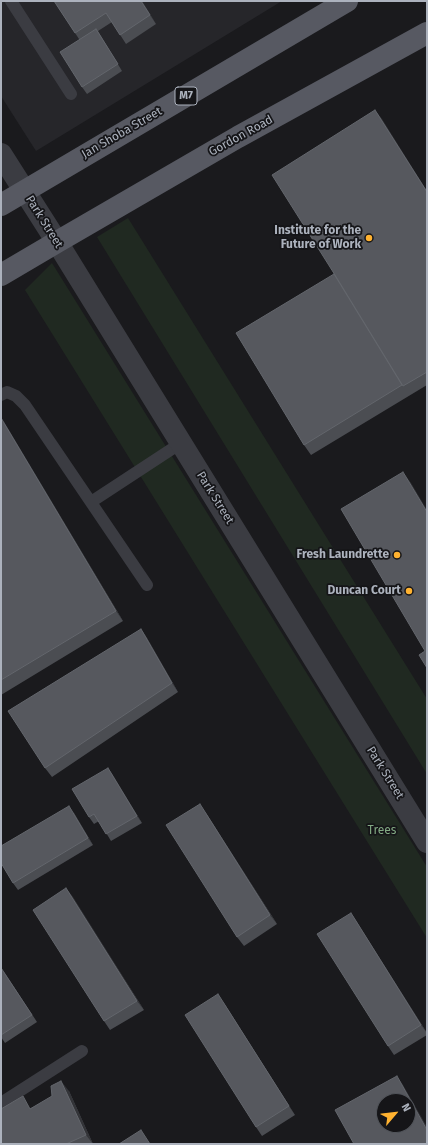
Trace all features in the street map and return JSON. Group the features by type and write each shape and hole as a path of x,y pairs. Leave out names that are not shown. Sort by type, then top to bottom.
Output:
{"main road":[{"name":"Jan Shoba Street","path":"1,205 347,1"},
{"name":"Gordon Road","path":"57,242 238,137 427,33"},
{"path":"1,275 57,242"}],"street":[{"name":"Park Street","path":"1,154 25,190 427,842"}],"lane":[{"path":"11,1 71,94"},
{"path":"1,395 7,392 16,396 25,405 147,585"},
{"path":"91,502 181,443"},
{"path":"1,1103 82,1051"}],"shaded area":[{"path":"1,1 282,1 36,151 1,96"}],"green space":[{"path":"128,218 427,699 427,774 97,237"},
{"name":"Trees","path":"52,263 427,867 427,938 25,290"}],"building":[{"path":"54,1 141,1 150,15 120,35 106,13 75,33"},
{"path":"96,29 118,64 82,87 60,52"},
{"name":"Institute for the Future of Work","path":"375,110 427,192 427,372 403,386 272,175"},
{"path":"334,274 402,385 304,445 236,333"},
{"path":"1,418 116,611 1,680"},
{"name":"Duncan Court","path":"403,472 427,512 427,668 419,655 425,651 341,509"},
{"path":"141,629 172,683 45,768 8,711"},
{"path":"108,768 137,816 106,834 94,814 89,817 72,789"},
{"path":"200,804 270,915 237,937 166,825"},
{"path":"69,806 88,838 13,883 1,863 1,846"},
{"path":"66,888 137,1001 104,1021 33,910"},
{"path":"351,913 421,1025 388,1046 317,934"},
{"path":"1,968 32,1015 1,1035"},
{"path":"218,994 289,1106 256,1127 185,1015"},
{"path":"397,1076 406,1093 376,1093 376,1133 416,1133 416,1110 427,1130 427,1144 354,1144 335,1110"},
{"path":"61,1081 86,1135 66,1144 1,1144 1,1109 23,1096 30,1109 52,1096 51,1086"},
{"path":"141,1130 150,1144 119,1144"}],"place":[{"name":"Institute for the Future of Work","path":"369,238"},
{"name":"Fresh Laundrette","path":"397,555"},
{"name":"Duncan Court","path":"409,591"}]}
